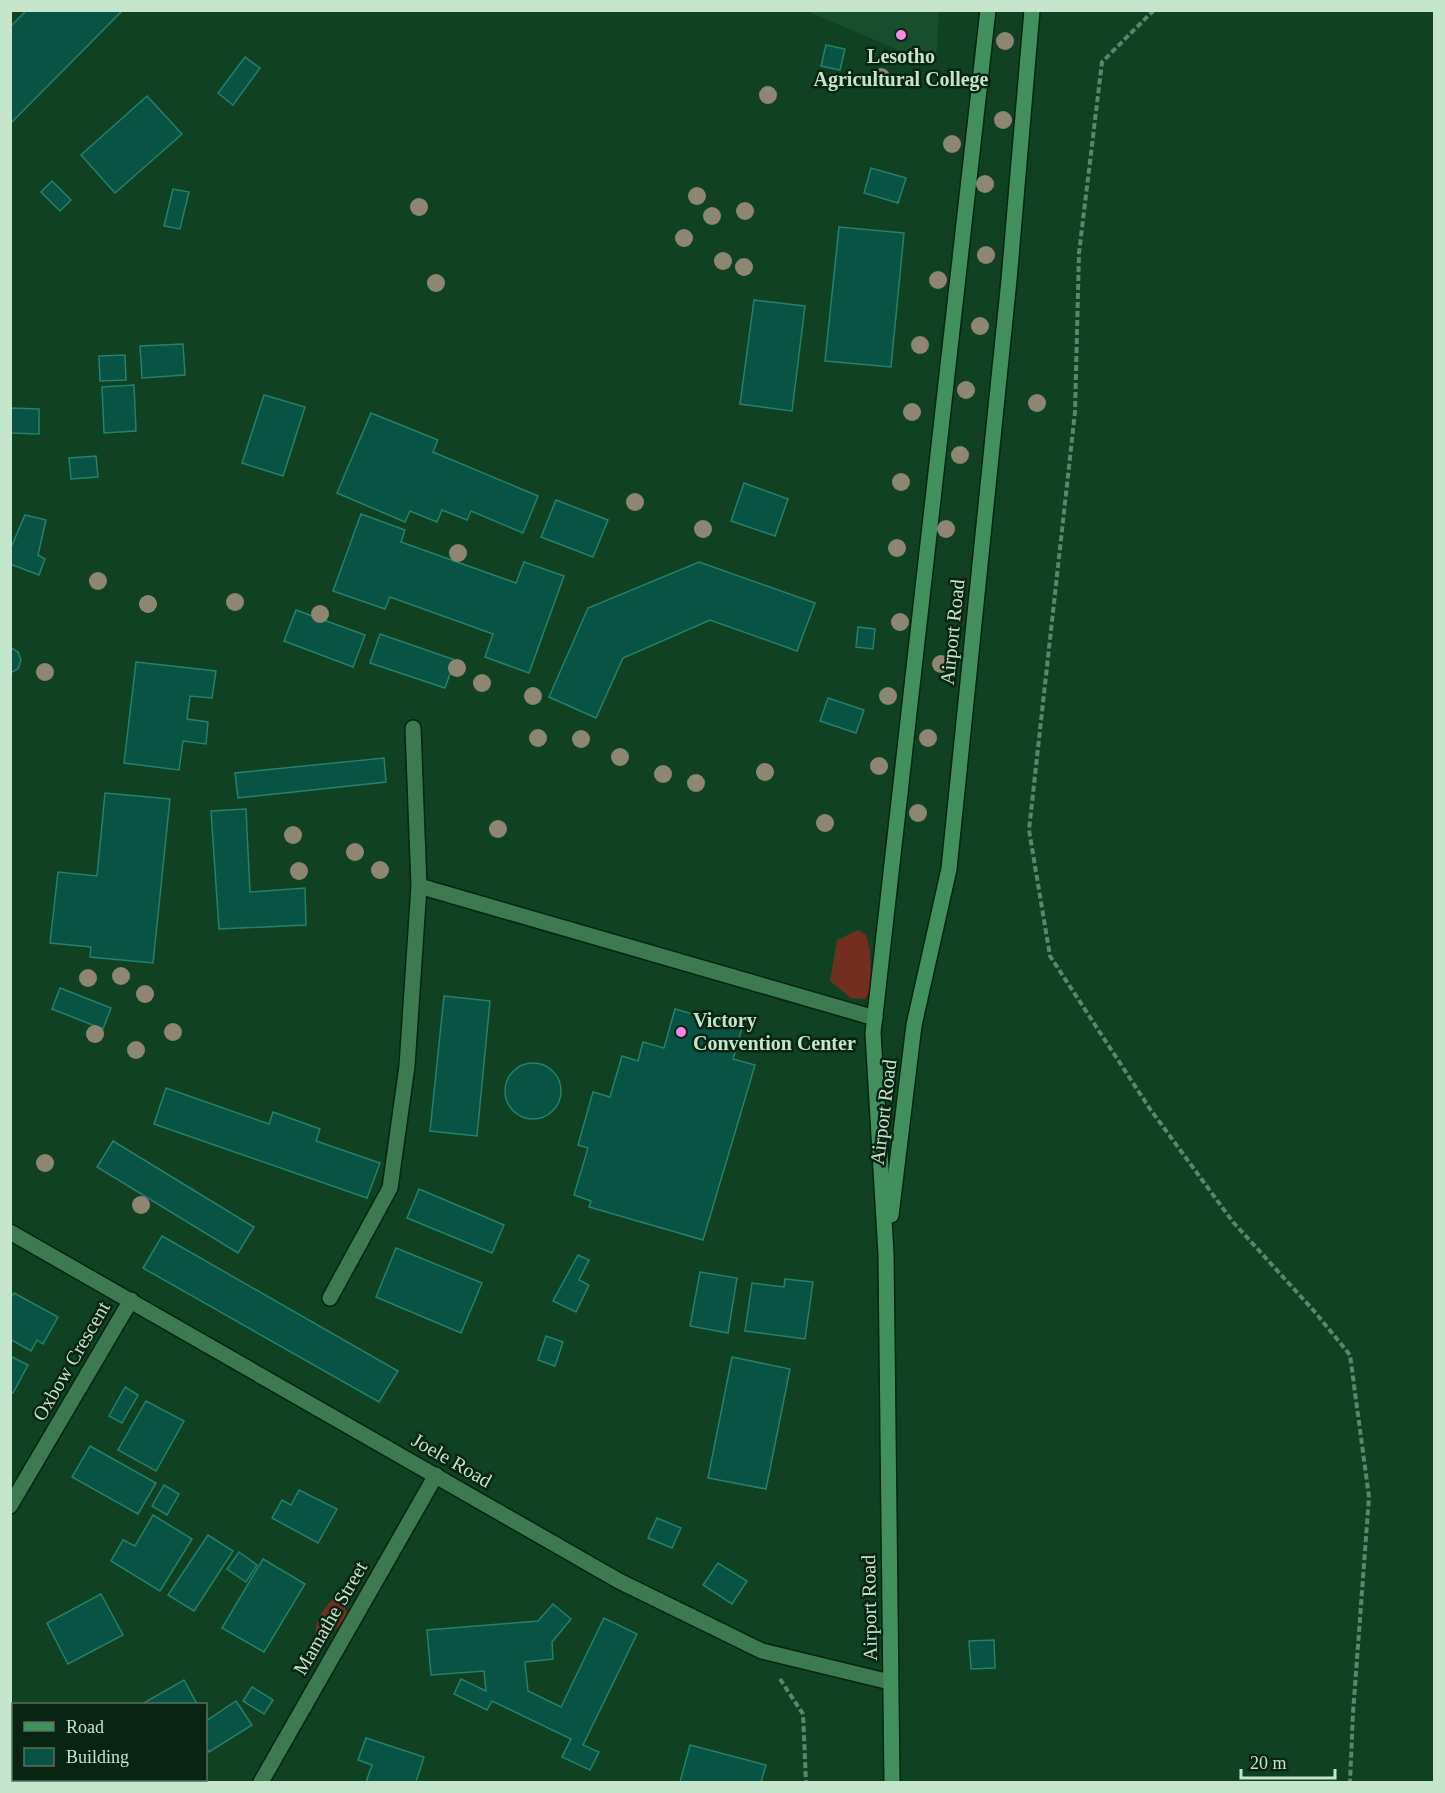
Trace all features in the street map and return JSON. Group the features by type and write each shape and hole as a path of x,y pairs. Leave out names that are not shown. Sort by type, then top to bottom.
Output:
{"main road":[{"name":"Airport Road","path":"892,1782 886,1254 873,1032 988,10"},
{"name":"Airport Road","path":"886,1254 914,1025 949,869 1009,280 1032,10"}],"street":[{"path":"330,1298 390,1188 407,1066 419,886 413,728"},
{"path":"419,886 875,1018"},
{"name":"Joele Road","path":"10,1232 619,1581 762,1651 890,1682"},
{"name":"Oxbow Crescent","path":"10,1506 131,1300"},
{"name":"Mamathe Street","path":"261,1782 436,1475"}],"path":[{"path":"1154,10 1102,62 1079,253 1075,412 1029,830 1050,956 1150,1109 1233,1222 1350,1354 1369,1497 1350,1782"},
{"path":"762,1651 803,1713 806,1782"}],"shaded area":[{"name":"Lesotho Agricultural College","path":"807,11 939,11 936,65 931,64"},
{"path":"858,930 866,935 870,952 871,989 865,999 851,998 830,981 837,940"},
{"path":"334,1598 343,1603 347,1614 335,1630 316,1637 318,1621"}],"building":[{"path":"27,10 123,10 10,124 10,27"},
{"path":"826,45 845,49 840,70 821,66"},
{"path":"245,57 260,68 233,105 218,93"},
{"path":"147,96 182,134 115,193 81,155"},
{"path":"871,168 906,178 898,203 864,193"},
{"path":"52,181 71,200 60,211 41,192"},
{"path":"173,189 189,192 180,229 164,226"},
{"path":"839,227 904,233 891,367 825,361"},
{"path":"754,300 805,306 792,411 740,404"},
{"path":"183,344 185,375 142,378 140,346"},
{"path":"125,355 126,380 100,381 99,356"},
{"path":"134,385 136,431 104,433 102,387"},
{"path":"264,395 305,407 283,476 242,463"},
{"path":"10,408 39,409 39,434 10,433"},
{"path":"371,413 438,440 433,452 538,496 523,533 471,511 467,520 442,510 437,522 410,511 405,522 337,493"},
{"path":"96,456 98,477 71,479 69,458"},
{"path":"744,483 788,499 775,536 731,521"},
{"path":"556,500 608,520 593,557 541,537"},
{"path":"361,514 405,530 401,542 516,583 524,562 564,576 529,673 485,657 493,634 390,597 385,609 333,591"},
{"path":"25,515 46,520 38,555 45,559 39,575 10,564 10,550"},
{"path":"699,562 815,603 797,651 710,620 623,658 596,718 549,697 588,608"},
{"path":"296,610 365,635 353,667 284,641"},
{"path":"858,627 875,629 873,649 856,647"},
{"path":"380,634 455,660 445,688 370,663"},
{"path":"10,647 18,652 21,660 18,669 10,673"},
{"path":"136,662 216,671 212,698 190,696 187,719 208,722 206,744 183,741 179,770 124,763"},
{"path":"828,698 864,710 856,733 820,721"},
{"path":"384,758 386,782 238,798 235,773"},
{"path":"105,793 170,799 153,963 90,957 91,947 50,943 58,872 97,876"},
{"path":"246,809 250,892 305,888 306,925 219,929 211,811"},
{"path":"60,988 111,1008 103,1029 52,1009"},
{"path":"444,996 490,1001 477,1136 430,1131"},
{"path":"675,1009 742,1028 733,1059 755,1065 703,1240 589,1207 591,1201 574,1195 588,1148 578,1145 593,1092 610,1097 622,1056 638,1061 643,1042 664,1048"},
{"path":"533,1063 544,1065 553,1071 559,1080 561,1091 559,1102 553,1111 544,1117 533,1119 522,1117 513,1111 507,1102 505,1091 507,1080 513,1071 522,1065"},
{"path":"166,1088 269,1124 273,1112 320,1129 316,1141 380,1163 367,1198 154,1124"},
{"path":"113,1141 254,1227 238,1253 97,1167"},
{"path":"419,1189 504,1225 492,1253 407,1218"},
{"path":"162,1236 398,1371 379,1402 143,1268"},
{"path":"396,1248 482,1283 461,1333 376,1297"},
{"path":"578,1255 589,1260 579,1280 589,1285 576,1312 553,1301"},
{"path":"700,1272 737,1278 728,1333 690,1326"},
{"path":"785,1279 813,1282 805,1339 745,1331 752,1283 784,1287"},
{"path":"14,1293 58,1317 43,1344 37,1340 31,1351 10,1339 10,1299"},
{"path":"546,1336 563,1342 555,1366 538,1360"},
{"path":"10,1356 28,1365 13,1393 10,1391"},
{"path":"732,1357 790,1369 766,1489 708,1478"},
{"path":"125,1387 138,1395 122,1423 109,1416"},
{"path":"146,1401 184,1421 156,1471 118,1450"},
{"path":"90,1446 156,1483 138,1514 72,1477"},
{"path":"164,1485 179,1494 167,1515 152,1506"},
{"path":"299,1490 337,1509 318,1543 272,1518 282,1500 291,1505"},
{"path":"153,1515 192,1539 160,1591 111,1561 123,1540 135,1546"},
{"path":"657,1518 681,1528 672,1548 648,1538"},
{"path":"208,1535 233,1551 194,1611 168,1595"},
{"path":"239,1552 257,1565 246,1582 227,1569"},
{"path":"263,1559 305,1584 264,1652 222,1628"},
{"path":"718,1563 747,1581 732,1604 703,1585"},
{"path":"101,1594 123,1635 68,1664 47,1623"},
{"path":"553,1604 571,1619 552,1642 553,1659 525,1662 528,1691 561,1707 604,1618 637,1634 583,1745 599,1752 590,1770 562,1757 571,1739 492,1701 487,1710 454,1694 461,1679 486,1691 484,1671 431,1675 427,1630 538,1621"},
{"path":"994,1640 995,1668 971,1669 969,1641"},
{"path":"184,1680 196,1703 144,1703"},
{"path":"252,1687 273,1700 264,1714 243,1701"},
{"path":"236,1701 252,1725 209,1752 207,1720"},
{"path":"366,1738 424,1757 416,1782 366,1782 372,1765 358,1760"},
{"path":"690,1745 766,1765 761,1782 680,1782"},
{"path":"84,1781 136,1781 135,1782"},
{"path":"173,1781 176,1782 139,1782"}],"place":[{"name":"Lesotho Agricultural College","path":"901,35"},
{"name":"Victory Convention Center","path":"681,1032"}]}
